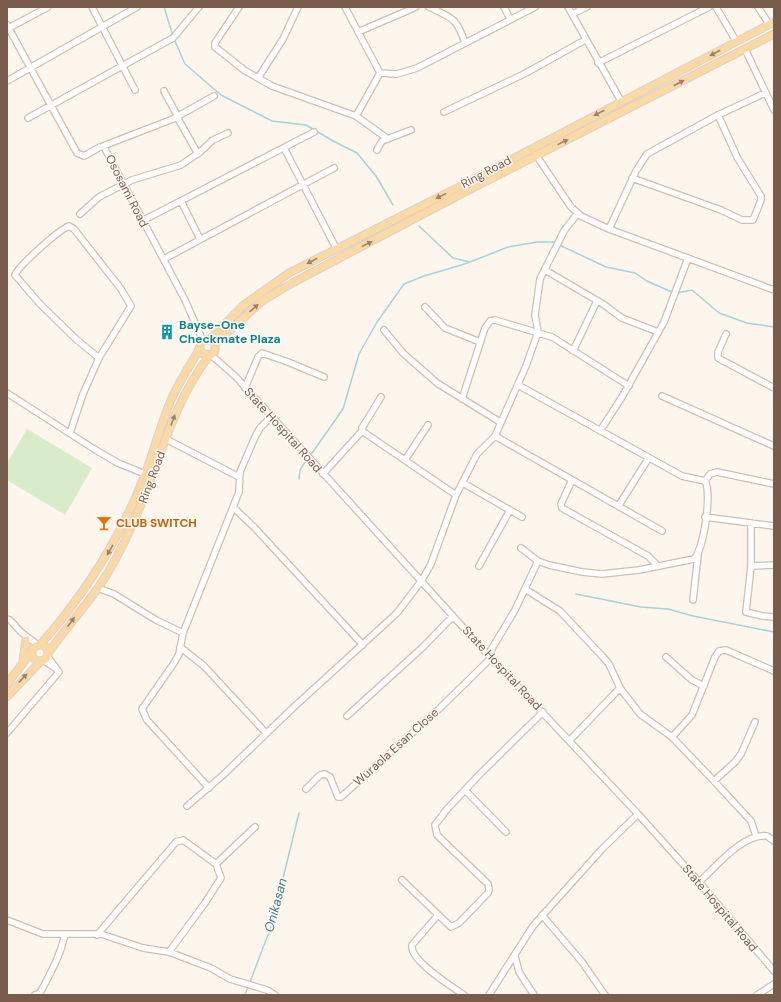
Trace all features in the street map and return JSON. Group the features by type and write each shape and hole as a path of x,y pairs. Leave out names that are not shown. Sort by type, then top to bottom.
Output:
{"main road":[{"name":"Ring Road","path":"7,698 45,657 98,588 134,522 186,389 210,347 244,305 266,288 336,248 461,186 772,23"},
{"name":"Ring Road","path":"7,684 36,647 68,612 110,551 126,520 145,474 171,400 200,349 210,347 262,301 280,290 536,155 638,105 744,48 774,34"},
{"path":"200,349 203,354 210,347"},
{"path":"22,665 24,636"},
{"path":"36,647 46,648 45,657 34,658 36,647"}],"street":[{"path":"8,27 48,7"},
{"path":"92,7 135,90"},
{"path":"7,81 30,66 137,7"},
{"path":"28,118 176,35 198,7"},
{"path":"239,7 215,45 217,49 258,78 289,94 356,116 388,139"},
{"path":"258,78 283,39 298,7"},
{"path":"345,7 353,25 380,73"},
{"path":"358,32 416,7"},
{"path":"429,7 455,21 459,26 465,43"},
{"path":"504,7 510,19"},
{"path":"380,73 390,75 417,68 535,7"},
{"path":"568,7 585,40 621,102"},
{"path":"572,14 586,7"},
{"path":"598,63 709,7"},
{"path":"716,7 736,42"},
{"path":"758,7 772,23"},
{"name":"Ososami Road","path":"8,27 79,156 84,156 103,146 142,221 164,259 198,329 210,347"},
{"path":"444,112 524,74 585,40"},
{"path":"744,48 774,110"},
{"path":"356,116 380,73"},
{"path":"164,91 198,154"},
{"path":"609,229 639,164 648,154 718,115 766,94"},
{"path":"103,146 178,117 214,96"},
{"path":"632,178 721,210 742,220 754,220 761,196 738,159 718,115"},
{"path":"377,150 382,141 411,130"},
{"path":"142,221 314,132"},
{"path":"80,214 99,197 141,176 181,165 198,154 213,140 228,133"},
{"path":"284,148 336,248"},
{"path":"536,155 577,214 609,229 774,290"},
{"path":"164,259 303,186 334,168"},
{"path":"181,200 200,239"},
{"path":"187,806 209,788 266,733 397,613 422,580 431,564 456,496 477,454 495,436 518,385 538,332 536,326 536,299 540,279 559,239 577,214"},
{"path":"70,433 83,394 99,358 131,306 112,277 74,229 69,226 44,245 15,275 39,303 77,340 99,358"},
{"path":"600,431 629,386 658,332 688,258"},
{"path":"545,270 597,301 622,318 658,332"},
{"path":"573,351 597,301"},
{"path":"425,308 445,328 480,342"},
{"path":"462,399 480,342 488,323 495,320 552,337 629,386"},
{"path":"384,330 411,360 445,389 500,422"},
{"path":"726,334 718,352 718,358 774,388"},
{"name":"State Hospital Road","path":"210,347 306,456 422,580 491,658 570,740 638,814 699,882 773,969"},
{"path":"245,388 258,357 262,353 324,377"},
{"path":"518,385 551,402 575,418 678,475 705,481"},
{"path":"7,393 118,463 145,474"},
{"path":"662,396 774,446"},
{"path":"323,474 362,431 362,428 381,397"},
{"path":"209,788 147,720 142,709 174,663 183,633 232,506 239,492 239,476 255,437 260,428 271,417"},
{"path":"405,460 428,425"},
{"path":"362,431 456,496"},
{"path":"495,436 662,531"},
{"path":"166,439 239,476"},
{"path":"619,506 648,459"},
{"path":"705,481 710,474 718,472 774,484"},
{"path":"572,480 561,504 562,508 648,556 658,566"},
{"path":"693,600 708,490 705,481"},
{"path":"463,483 522,518"},
{"path":"232,506 254,527 363,645"},
{"path":"479,566 510,510"},
{"path":"705,517 774,526"},
{"path":"752,523 751,566 746,612 774,617"},
{"path":"521,548 538,561 582,572 602,574 620,573 686,561 694,559 698,555"},
{"path":"491,658 491,650 515,610 538,561"},
{"path":"751,566 774,565"},
{"path":"98,588 114,594 156,620 183,633"},
{"path":"525,589 560,611 609,664 620,688 640,714 672,737 714,781 751,821 756,836"},
{"path":"347,716 423,647 453,616"},
{"path":"7,619 10,620 36,647"},
{"path":"180,647 204,666 266,733"},
{"path":"672,737 692,715 715,657 722,649 774,671"},
{"path":"7,733 59,672 45,657"},
{"name":"Wuraola Esan Close","path":"306,788 320,775 325,774 330,777 338,797 341,797 439,709 491,658"},
{"path":"666,658 692,680 704,686"},
{"path":"570,740 620,688"},
{"path":"402,880 448,926 454,927 459,924 489,890 488,884 437,835 435,829 438,820 465,790 543,712"},
{"path":"714,781 735,762 741,754 755,722"},
{"path":"465,790 506,832"},
{"path":"489,995 533,926 602,849 638,814"},
{"path":"216,864 255,827"},
{"path":"699,882 737,847 756,836 767,836 774,841"},
{"path":"97,935 176,842 183,840 216,864 220,872 219,883 169,952"},
{"path":"438,915 412,945 412,952 427,967 464,995"},
{"path":"542,916 582,962 605,995"},
{"path":"7,920 38,933 65,935 82,933 97,935 101,934 143,948 169,952 211,968 230,979 267,990 274,995"},
{"path":"39,994 59,958 65,935"},
{"path":"515,956 519,972 534,995"},
{"path":"757,995 774,984"}],"green space":[{"path":"27,429 92,468 65,515 7,480 7,463"}],"waterway":[{"path":"164,7 173,36"},
{"path":"174,39 185,64 221,95 272,121 306,125 357,153 376,176 393,205"},
{"path":"419,226 453,258 470,262 508,247 537,242 553,242 606,267 635,273 647,281 674,293"},
{"path":"310,456 343,409 359,354 377,322 404,284 424,276 468,263"},
{"path":"677,293 692,290 719,313 747,323 774,327"},
{"path":"299,479 300,470 307,459"},
{"path":"576,594 641,607 668,609 693,616 774,632"},
{"name":"Onikasan","path":"245,995 271,927 299,813"}],"place":[{"name":"Bayse-One Checkmate Plaza","path":"167,332"},
{"name":"CLUB SWITCH","path":"104,523"}]}
